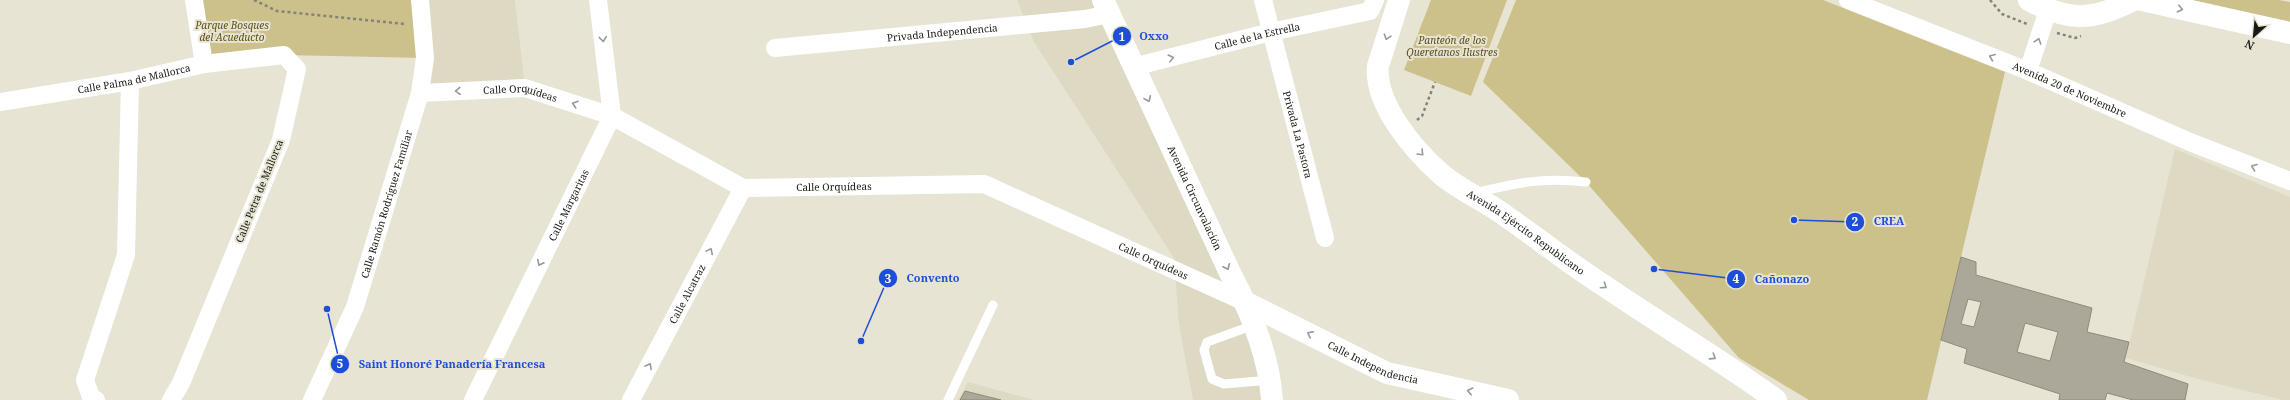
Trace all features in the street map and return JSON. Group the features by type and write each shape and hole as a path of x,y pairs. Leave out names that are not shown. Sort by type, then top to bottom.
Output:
{"street":[{"name":"Calle Palma de Mallorca","path":"0,102 130,81 204,64 194,0"},
{"name":"Calle Ramón Rodríguez Familiar","path":"312,400 355,306 420,93 425,58 424,26 420,0"},
{"path":"598,0 612,116"},
{"name":"Privada La Pastora","path":"1263,0 1325,238"},
{"name":"Calle de la Estrella","path":"1133,68 1271,32 1370,12 1375,0"},
{"name":"Avenida Ejército Republicano","path":"1399,0 1378,66 1378,84 1385,103 1410,143 1441,174 1488,203 1601,284 1776,400"},
{"name":"Avenida 20 de Noviembre","path":"1848,0 2028,71 2190,142 2290,181"},
{"path":"2029,0 2048,10 2077,17 2110,12 2133,0"},
{"path":"2142,0 2290,33"},
{"name":"Privada Independencia","path":"775,48 1085,19 1106,7"},
{"name":"Avenida Circunvalación","path":"1106,7 1133,68 1245,302 1254,325 1271,390"},
{"path":"2028,71 2048,10"},
{"name":"Calle Petra de Mallorca","path":"171,400 182,383 280,140 297,69 284,55 204,64"},
{"path":"96,400 91,397 85,380 126,255 130,81"},
{"name":"Calle Orquídeas","path":"420,93 525,88 612,116 743,188 984,184 1245,302"},
{"name":"Calle Margaritas","path":"473,400 612,116"},
{"name":"Calle Alcatraz","path":"631,400 743,188"},
{"name":"Calle Independencia","path":"1245,302 1387,373 1508,400"}],"lane":[{"path":"1472,194 1523,182 1562,179 1586,182"},
{"path":"948,400 993,305"},
{"path":"1254,325 1207,342 1204,350 1212,379 1224,384 1271,390"}],"path":[{"path":"254,0 277,11 424,26"},
{"path":"1422,116 1435,82"}],"shaded area":[{"path":"420,0 515,0 525,88 420,93"},
{"path":"1017,0 1103,0 1231,275 1272,400 1193,400 1179,324 1174,258 1034,42"},
{"path":"2175,149 2290,197 2290,400 2283,400 2198,379 2126,358"},
{"path":"968,382 1034,400 958,400"}],"green space":[{"name":"Parque Bosques del Acueducto","path":"194,0 420,0 425,58 284,55 204,64"},
{"name":"Panteón de los Queretanos Ilustres","path":"1431,0 1507,0 1471,96 1404,70"},
{"path":"1516,0 1823,0 2005,72 1927,400 1809,400 1739,358 1586,182 1483,82"},
{"path":"2170,0 2279,0 2290,2 2290,26"}],"building":[{"path":"1961,257 1976,262 1976,275 2092,308 2087,332 2129,342 2124,362 2188,384 2185,400 2133,400 2107,393 2105,400 2059,400 2060,394 1964,363 1967,349 1941,340","holes":["1968,299 1981,302 1974,327 1961,324","2025,323 2058,332 2050,361 2017,352"]},
{"path":"965,391 1001,400 960,400"}],"place":[{"name":"Oxxo","path":"1071,62"},
{"name":"CREA","path":"1794,220"},
{"name":"Cañonazo","path":"1654,269"},
{"name":"Saint Honoré Panadería Francesa","path":"327,309"},
{"name":"Convento","path":"861,341"}]}
